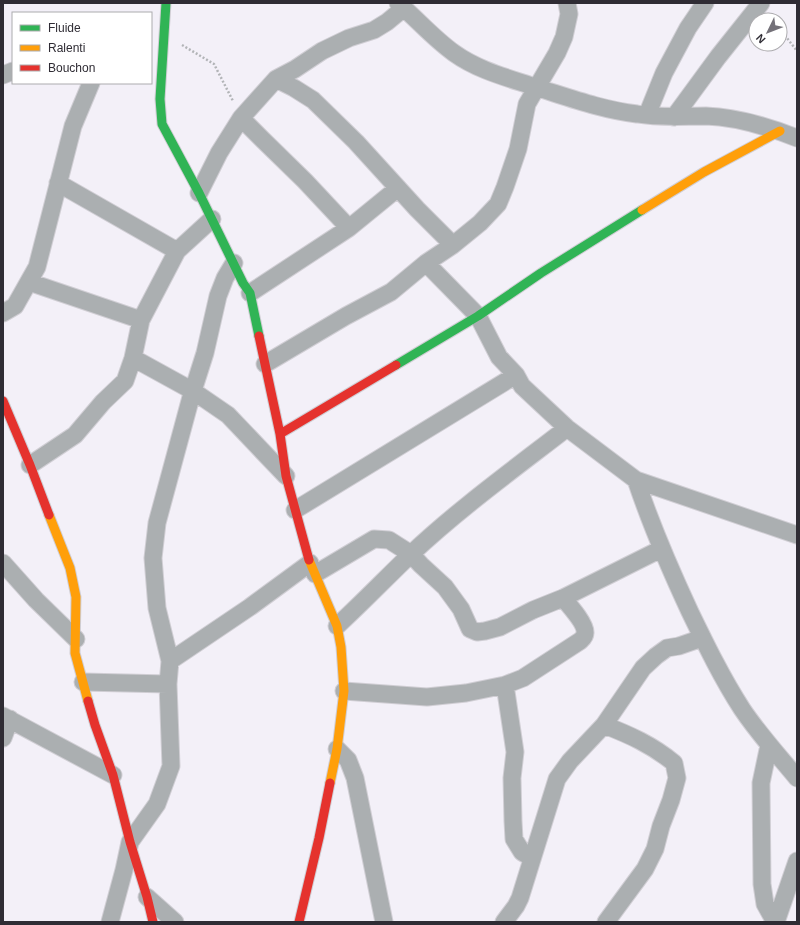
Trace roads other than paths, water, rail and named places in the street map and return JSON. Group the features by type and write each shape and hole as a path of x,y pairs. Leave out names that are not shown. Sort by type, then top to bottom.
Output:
{"street":[{"path":"265,364 346,316 391,292 426,263 453,245 480,223 498,204 518,149 527,104 538,88 564,37 569,14 567,3"},
{"path":"646,115 664,73 688,28 705,3"},
{"path":"674,117 760,3"},
{"path":"200,193 220,153 241,118 276,79 322,51 349,38 374,30 387,22 401,6 438,41 455,54 500,76 587,104 636,114 674,117 707,116 735,119 780,131 797,138"},
{"path":"161,8 164,34 160,99 162,124 200,193 243,283 250,293 280,434 286,476 312,568 337,626 341,647 344,691 337,749 325,804 320,838 299,922"},
{"path":"276,79 313,100 356,142 453,245"},
{"path":"3,313 15,306 37,268 73,126 91,84"},
{"path":"241,118 305,181 349,228"},
{"path":"280,434 478,316 540,273 704,172 780,131"},
{"path":"58,183 177,251"},
{"path":"250,293 349,228 398,188"},
{"path":"30,465 75,435 103,402 125,382 133,358 141,320 177,251 212,219"},
{"path":"110,922 130,842 157,804 171,766 168,684 170,661 157,608 153,558 158,517 205,353 218,296 224,278 234,263"},
{"path":"426,263 478,316 499,356 516,376 522,386 567,428 636,480 797,535"},
{"path":"29,282 141,320"},
{"path":"133,358 193,391 228,415 286,476"},
{"path":"295,510 516,376"},
{"path":"3,401 30,465 59,543 70,568 76,597 75,653 95,725 113,775 153,922"},
{"path":"337,626 411,554 487,489 567,428"},
{"path":"636,480 661,549 702,638 723,679 743,710 769,745 797,778"},
{"path":"170,661 250,607 312,568 374,539 389,540 411,554 448,591 461,609 470,629 473,631 485,631 500,627 533,610 563,598 661,549"},
{"path":"3,563 36,600 76,639"},
{"path":"344,691 390,696 427,697 466,693 506,685 523,678 580,641 585,634 577,614 563,598"},
{"path":"504,922 516,906 557,779 570,761 604,725 643,668 667,648 679,646 702,638"},
{"path":"83,682 168,684"},
{"path":"506,685 515,752 512,778 514,839 522,852 532,858"},
{"path":"3,738 6,717 113,775"},
{"path":"604,725 628,734 657,750 674,763 677,778 655,849 645,869 606,922"},
{"path":"769,745 761,783 762,884 764,904 775,922"},
{"path":"337,749 348,760 355,778 384,922"},
{"path":"775,922 797,861"},
{"path":"147,897 175,922"}]}
